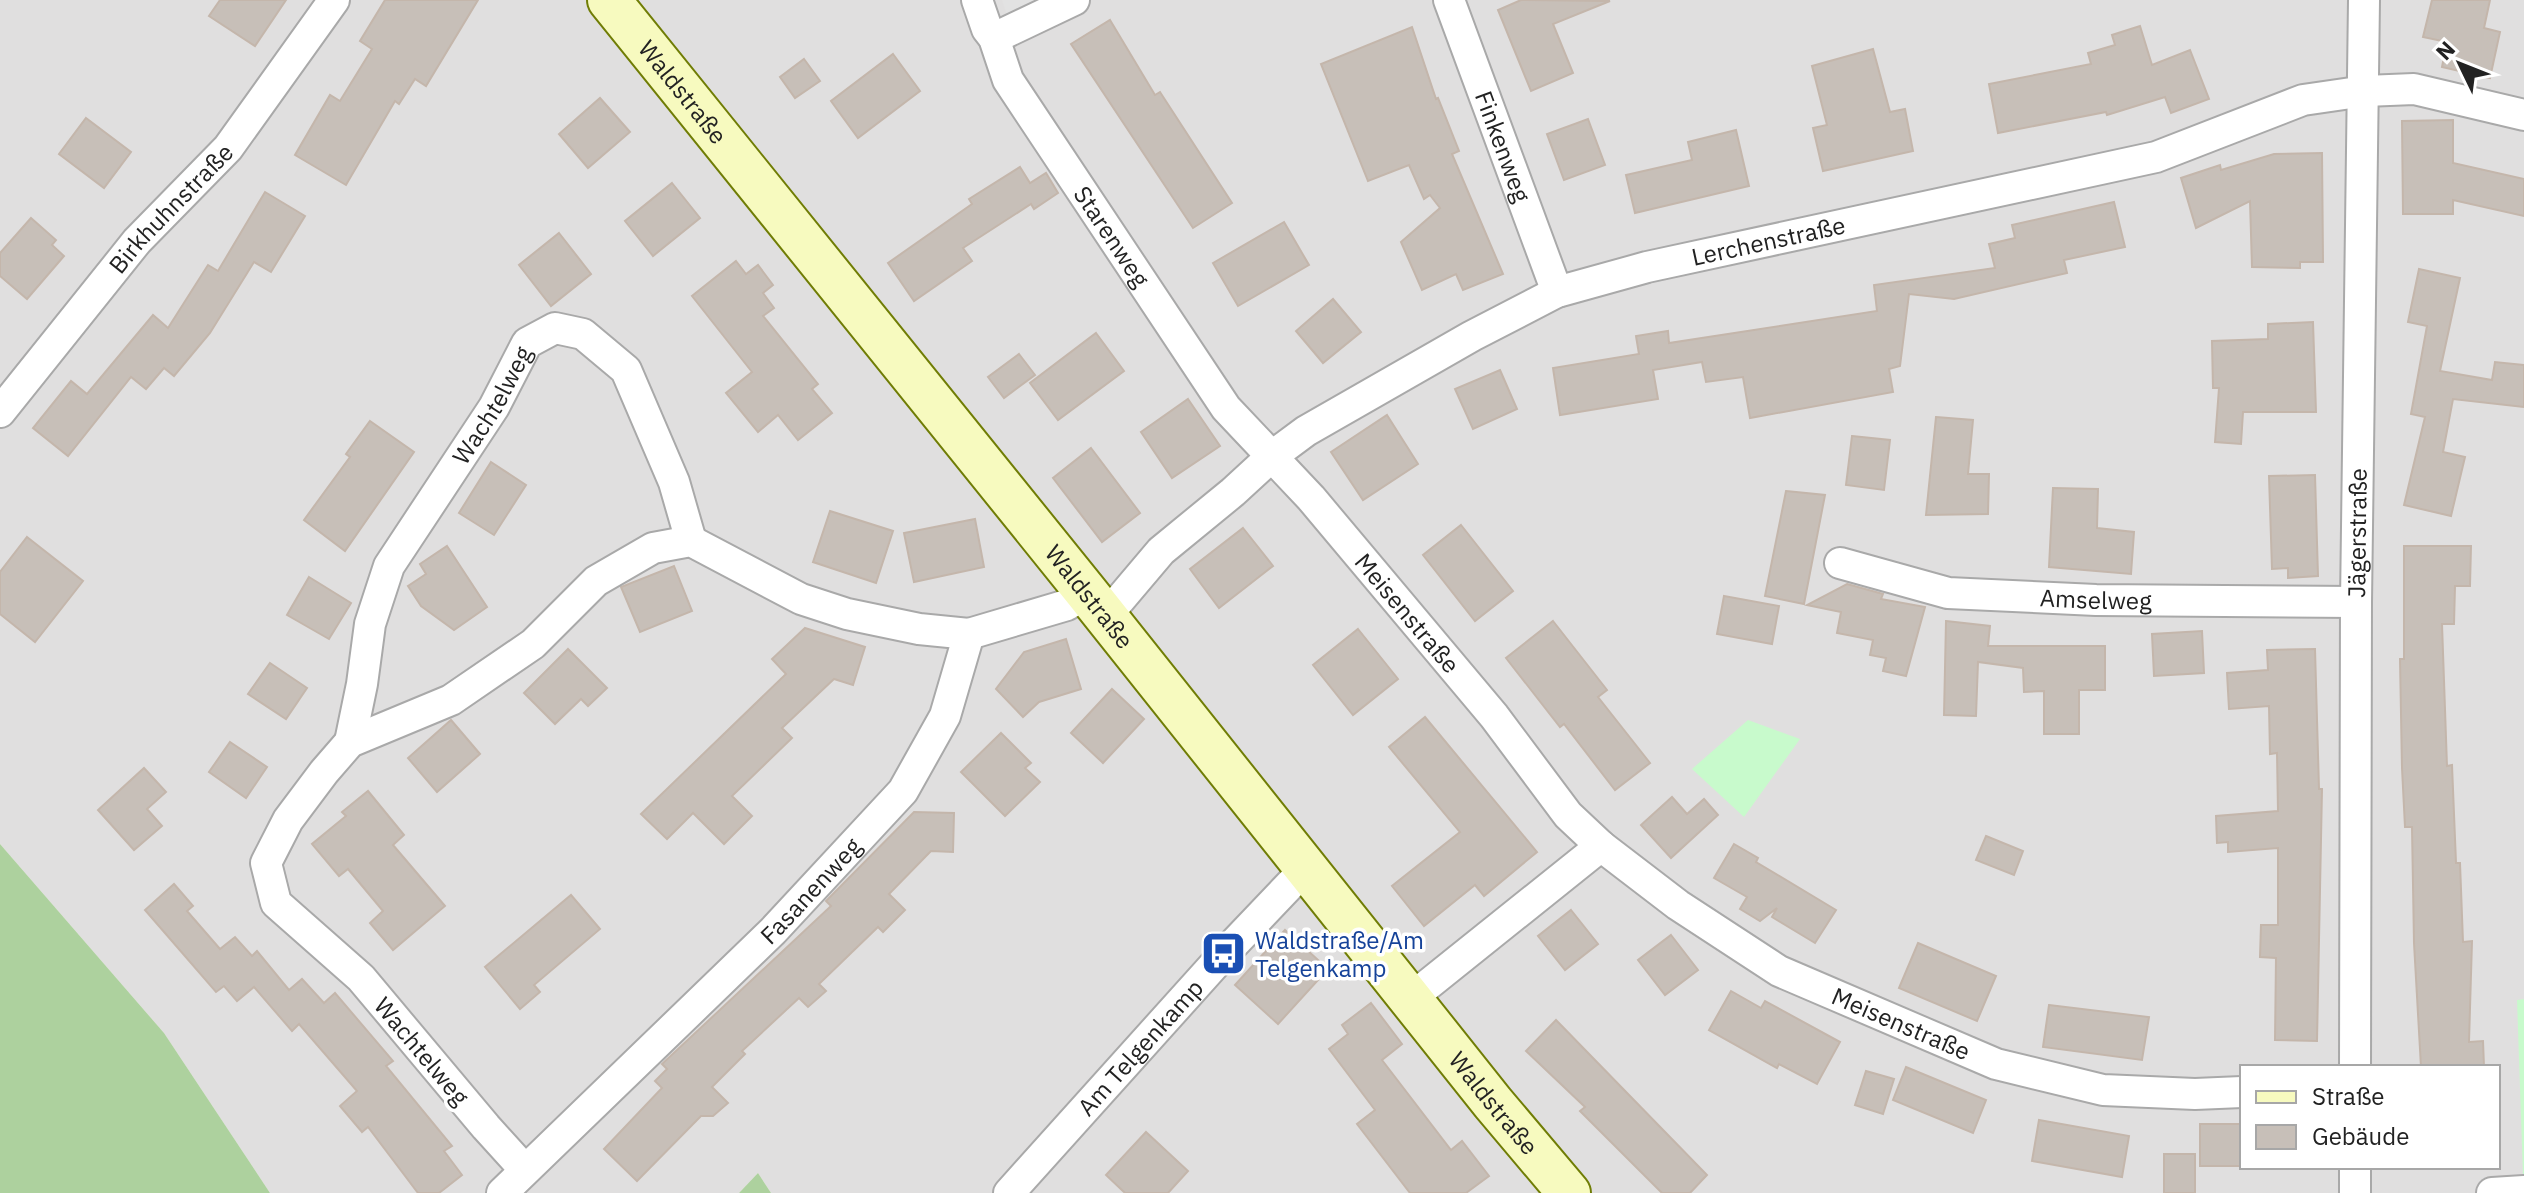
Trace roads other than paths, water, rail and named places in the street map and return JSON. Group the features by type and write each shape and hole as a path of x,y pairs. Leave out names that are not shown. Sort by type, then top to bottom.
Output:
{"street":[{"name":"Birkhuhnstraße","path":"0,412 137,241 228,148 334,0"},
{"name":"Waldstraße","path":"609,0 1569,1193"},
{"name":"Starenweg","path":"977,0 1008,80 1226,408 1271,457"},
{"path":"994,38 1074,0"},
{"name":"Finkenweg","path":"1449,0 1557,292"},
{"name":"Jägerstraße","path":"2355,1065 2356,602 2364,0"},
{"name":"Lerchenstraße","path":"1096,605 1271,457 1320,423 1472,336 1557,292 1647,267 2156,157 2303,100 2365,91 2414,89 2524,115"},
{"name":"Wachtelweg","path":"350,742 370,624 389,566 494,407 527,343 555,328 583,334 626,370 674,482 691,541 653,548 596,581 533,644 451,700 350,742 288,820 266,863 276,903 361,978 525,1170"},
{"name":"Meisenstraße","path":"1271,457 1311,498 1494,716 1568,815 1601,846 1678,905 1779,971 1996,1064 2103,1090 2195,1094 2240,1092"},
{"path":"691,541 812,603 919,629 969,634 1067,605 1096,605"},
{"name":"Amselweg","path":"1840,563 1948,593 2096,600 2356,602"},
{"name":"Fasanenweg","path":"502,1193 773,931 903,791 945,716 969,634"},
{"path":"1410,999 1601,846"},
{"name":"Am Telgenkamp","path":"1009,1193 1224,954 1306,868"},
{"path":"2355,1169 2355,1193"},
{"path":"2492,1193 2524,1191"}],"place":[{"name":"Waldstraße/Am Telgenkamp","path":"1224,954"}]}
